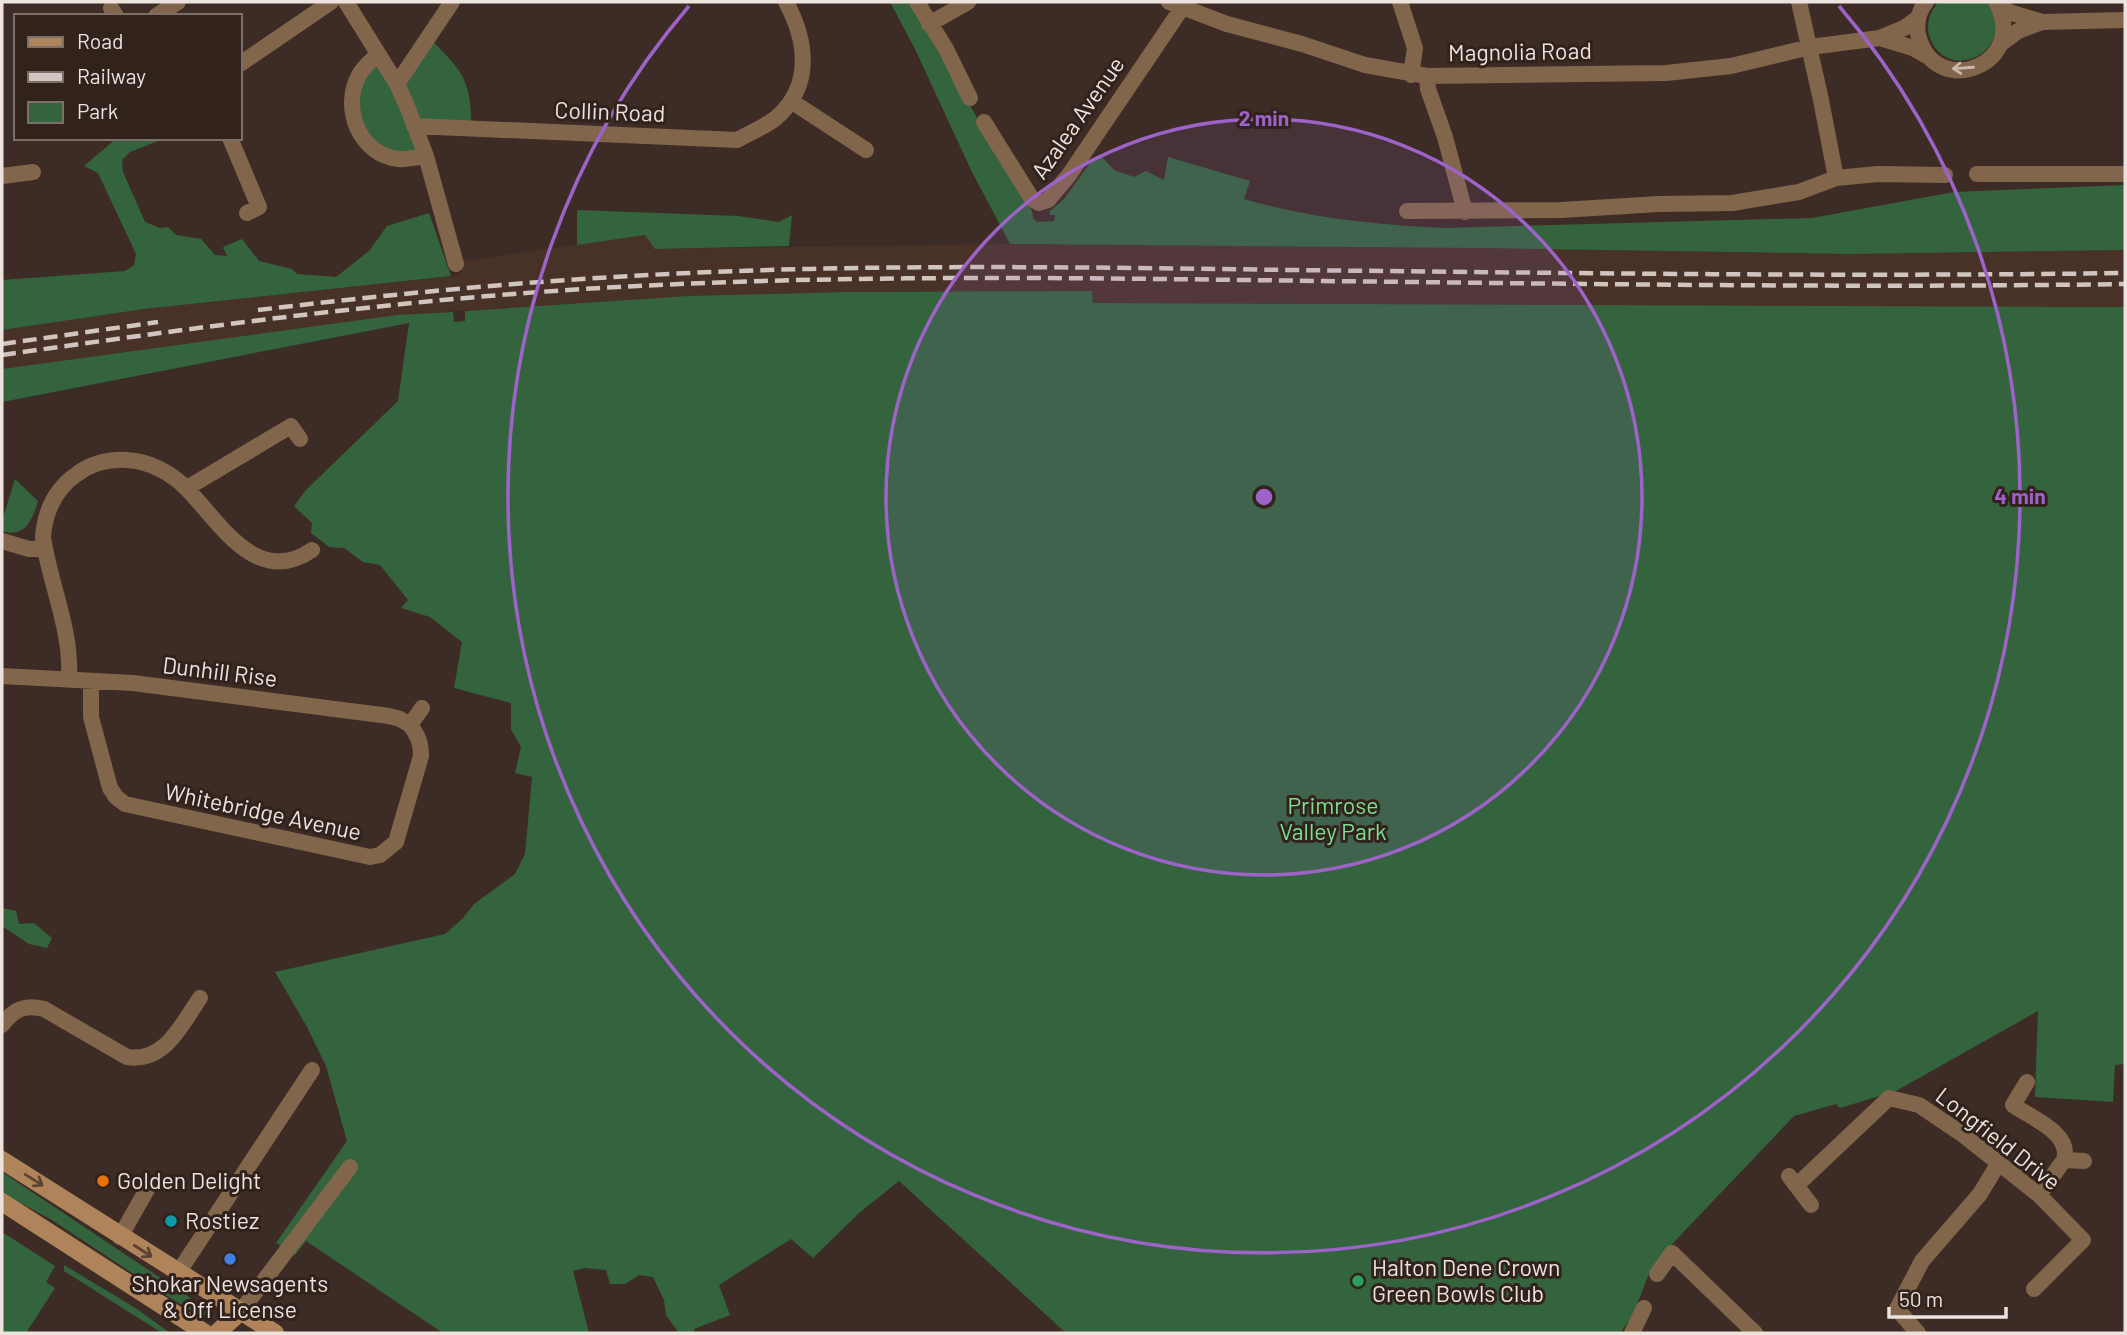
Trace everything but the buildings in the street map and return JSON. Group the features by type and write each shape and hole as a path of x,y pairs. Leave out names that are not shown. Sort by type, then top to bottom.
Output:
{"main road":[{"path":"2,1160 275,1333"},
{"path":"2,1202 205,1333"},
{"path":"217,1333 241,1311"}],"street":[{"path":"159,14 178,2"},
{"path":"242,63 331,2"},
{"path":"346,2 397,84 426,156 456,264"},
{"path":"397,84 452,2"},
{"path":"786,2 798,25 803,52 801,81 791,101 866,149"},
{"path":"917,2 946,49 970,98"},
{"path":"929,24 968,2"},
{"path":"1400,2 1415,48 1419,76 1428,89 1445,138 1465,212"},
{"path":"1799,2 1836,178"},
{"path":"1926,2 1918,18 1919,39 1930,58"},
{"name":"Magnolia Road","path":"1996,2 2010,12 2042,22 2125,20"},
{"name":"Magnolia Road","path":"1996,2 2003,16 2001,44"},
{"name":"Magnolia Road","path":"1179,4 1227,24 1303,44 1366,65 1419,76 1666,73 1731,66 1810,47 1880,38 1904,28 1918,18"},
{"name":"Azalea Avenue","path":"984,122 1040,208 1069,175 1179,4"},
{"name":"Magnolia Road","path":"1880,38 1913,48 1941,66 1954,70 1969,70 1982,65 1993,56 2001,44 2018,31 2042,22"},
{"path":"378,54 359,74 353,99 356,129 371,150 398,159 426,156"},
{"name":"Collin Road","path":"414,126 737,140 775,119 791,101"},
{"path":"231,140 259,207 247,214"},
{"path":"2,176 33,172"},
{"path":"1407,211 1561,210 1732,203 1799,192 1836,178 1878,174 1945,175"},
{"path":"1977,174 2125,174"},
{"path":"187,488 290,426 300,439"},
{"path":"69,679 67,640 44,549 44,524 53,499 71,478 94,464 120,459 147,463 159,468 187,488 231,541 250,554 271,560 290,561 312,550"},
{"path":"2,541 29,549 44,549"},
{"name":"Dunhill Rise","path":"2,676 146,685 389,716 410,725"},
{"name":"Whitebridge Avenue","path":"91,681 91,717 110,788 125,804 370,857 380,855 396,842 421,756 421,744 410,725"},
{"path":"410,725 422,708"},
{"path":"2,1025 9,1015 20,1008 32,1006 44,1009 127,1057 139,1059 162,1050 200,998"},
{"path":"178,1273 312,1070"},
{"path":"2027,1082 2013,1105 2060,1136 2066,1147 2064,1160 2039,1195"},
{"name":"Longfield Drive","path":"1811,1205 1793,1180 1889,1098 1919,1105 1962,1134 2039,1195 2083,1240 2035,1289"},
{"path":"2064,1160 2084,1161"},
{"path":"1918,1333 1897,1309 1922,1261 1980,1194 1998,1164"},
{"path":"241,1311 350,1167"},
{"path":"120,1237 150,1184"},
{"path":"1657,1274 1672,1253 1755,1333"},
{"path":"1632,1333 1644,1308"}],"shaded area":[{"path":"645,235 655,249 1010,244 1404,246 1850,254 2125,250 2125,307 1093,303 1092,291 688,296 397,315 2,369 2,330 144,309 462,275 462,261"}],"green space":[{"path":"890,2 909,2 1037,222 1054,221 1055,215 1050,215 1050,211 1064,199 1093,159 1101,156 1114,170 1134,177 1146,171 1164,180 1168,157 1250,181 1244,199 1269,206 1344,220 1445,228 1812,218 1954,192 2125,185 2125,250 1850,254 1010,244"},
{"path":"1938,2 1987,2 1995,20 1995,35 1988,47 1978,56 1964,60 1951,59 1939,52 1930,38 1928,28"},
{"path":"428,37 463,77 471,112 471,129 414,126 426,156 398,159 356,129 359,74 378,54 397,83"},
{"path":"115,140 161,140 130,152 122,160 123,172 145,222 160,228 168,227 176,235 201,239 215,255 227,256 223,247 242,239 259,261 292,269 297,274 336,277 369,251 387,226 429,213 451,276 144,309 2,330 2,280 125,271 134,265 136,254 98,173 84,166"},
{"path":"577,210 738,216 779,222 792,215 789,246 655,249 645,235 577,245"},
{"name":"Primrose Valley Park","path":"1092,291 1093,303 2125,307 2125,1064 2115,1065 2113,1102 2035,1097 2038,1011 1896,1091 1840,1108 1836,1104 1794,1116 1674,1242 1650,1271 1632,1317 1620,1333 1066,1333 899,1181 859,1213 813,1258 791,1239 719,1285 730,1315 694,1329 694,1333 679,1333 666,1315 664,1300 653,1277 639,1275 625,1284 610,1284 606,1270 585,1268 573,1271 589,1333 443,1333 306,1241 295,1255 276,1243 347,1141 326,1066 275,972 445,934 474,904 515,874 525,854 532,777 515,773 521,747 511,729 511,703 454,688 462,642 430,617 401,608 408,600 380,565 363,562 344,548 329,547 311,533 312,523 294,506 306,490 398,401 409,323 2,402 2,369 397,315 453,312 454,322 465,321 465,311 688,296"},
{"path":"15,479 38,501 27,526 17,532 2,531 2,521"},
{"path":"2,908 16,911 19,924 34,923 52,938 47,948 29,944 2,926"},
{"path":"2,1172 198,1303 206,1316 167,1296 52,1220 2,1193"},
{"path":"2,1232 55,1266 46,1282 55,1288 26,1333 2,1333"},
{"path":"64,1265 137,1309 170,1333 162,1333 64,1271"}],"railway":[{"path":"258,310 569,280 867,268 1036,267 1812,275 2125,273"},
{"path":"2,355 232,324 463,298 618,287 794,280 970,278 1925,286 2125,284"},
{"path":"2,344 158,322"}],"place":[{"name":"Golden Delight","path":"103,1181"},
{"name":"Rostiez","path":"171,1221"},
{"name":"Shokar Newsagents & Off License","path":"230,1259"},
{"name":"Halton Dene Crown Green Bowls Club","path":"1358,1281"}]}
